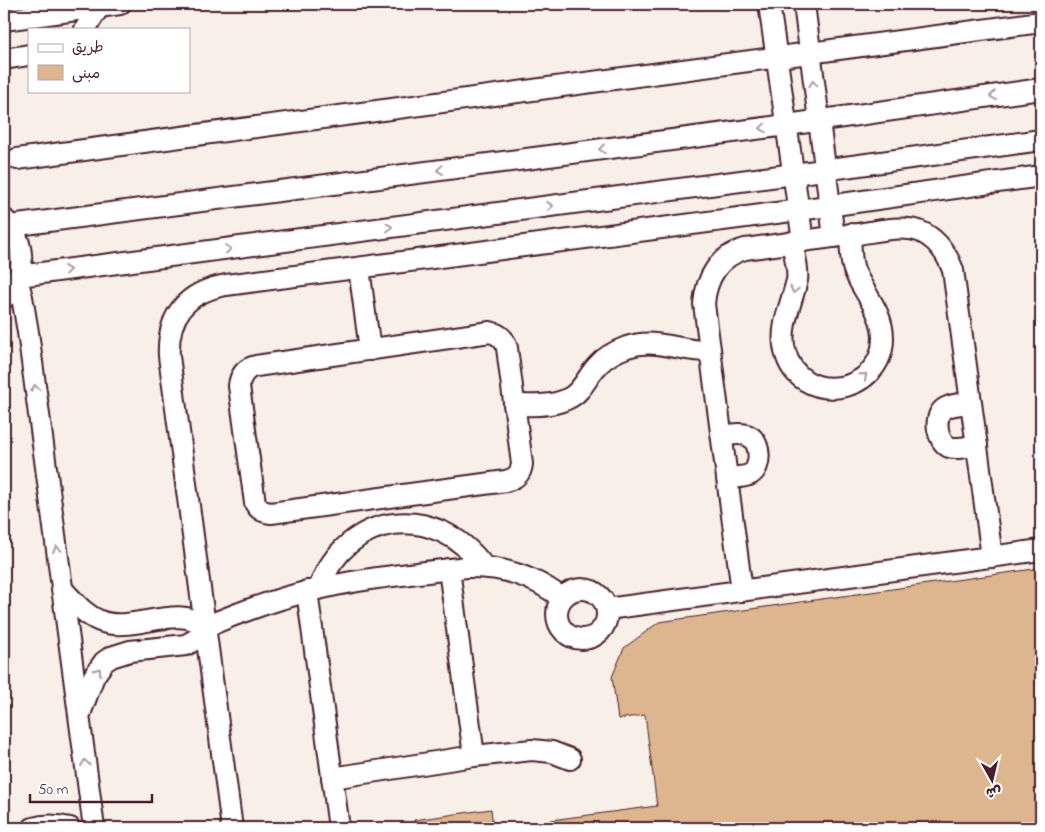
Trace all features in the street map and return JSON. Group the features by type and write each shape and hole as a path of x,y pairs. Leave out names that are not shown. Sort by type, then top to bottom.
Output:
{"street":[{"path":"4,20 120,4"},
{"path":"769,4 799,210 797,278 784,331 784,350 793,370 800,377 818,386 829,388 852,385 861,380 871,370 877,360 882,349 883,337 874,305 854,271 830,206 804,4"},
{"path":"86,28 99,7"},
{"path":"16,158 1041,22"},
{"path":"4,59 28,55"},
{"path":"4,298 18,278 22,263 17,237 7,222 787,125 1041,89"},
{"path":"18,278 1041,140"},
{"path":"232,828 169,356 168,341 171,327 177,314 186,302 198,293 211,288 830,206 1041,176"},
{"path":"742,591 704,304 705,294 711,275 727,257 735,252 842,235 898,229 919,231 936,242 953,270 992,556"},
{"path":"359,268 370,350"},
{"path":"18,278 25,315 94,828"},
{"path":"490,332 504,339 506,343 514,406 522,464 521,470 515,478 506,481 272,512 261,511 255,503 239,386 241,376 252,367 490,332"},
{"path":"514,406 555,403 572,396 582,386 597,365 614,353 627,347 652,342 694,351 710,351"},
{"path":"971,403 950,406 943,410 939,415 939,429 943,442 949,447 977,445"},
{"path":"722,436 748,435 757,446 759,459 758,466 748,475 727,478"},
{"path":"393,496 396,524"},
{"path":"339,828 332,778 313,590 330,564 348,544 370,530 396,524 426,525 453,536 465,544 484,567"},
{"path":"608,609 1041,550"},
{"path":"79,715 94,676 98,669 111,657 120,653 186,645 200,637 205,627 255,607 313,590 449,569 484,567 517,573 548,588 562,598"},
{"path":"449,569 474,756"},
{"path":"62,589 84,611 100,621 118,625 185,617 199,622 205,627"},
{"path":"588,589 601,596 608,609 606,624 595,636 588,639 572,638 560,628 557,620 558,605 562,598 574,590 588,589"},
{"path":"136,623 142,633 140,650"},
{"path":"332,778 474,756 542,750 561,754 570,759"},
{"path":"33,828 58,825 70,828"}],"building":[{"path":"1041,568 1041,828 551,828 551,820 657,806 645,715 618,719 612,677 624,648 659,622"},
{"path":"491,809 493,828 414,828 414,820"}],"tunnel":[{"path":"4,161 17,159"}]}
